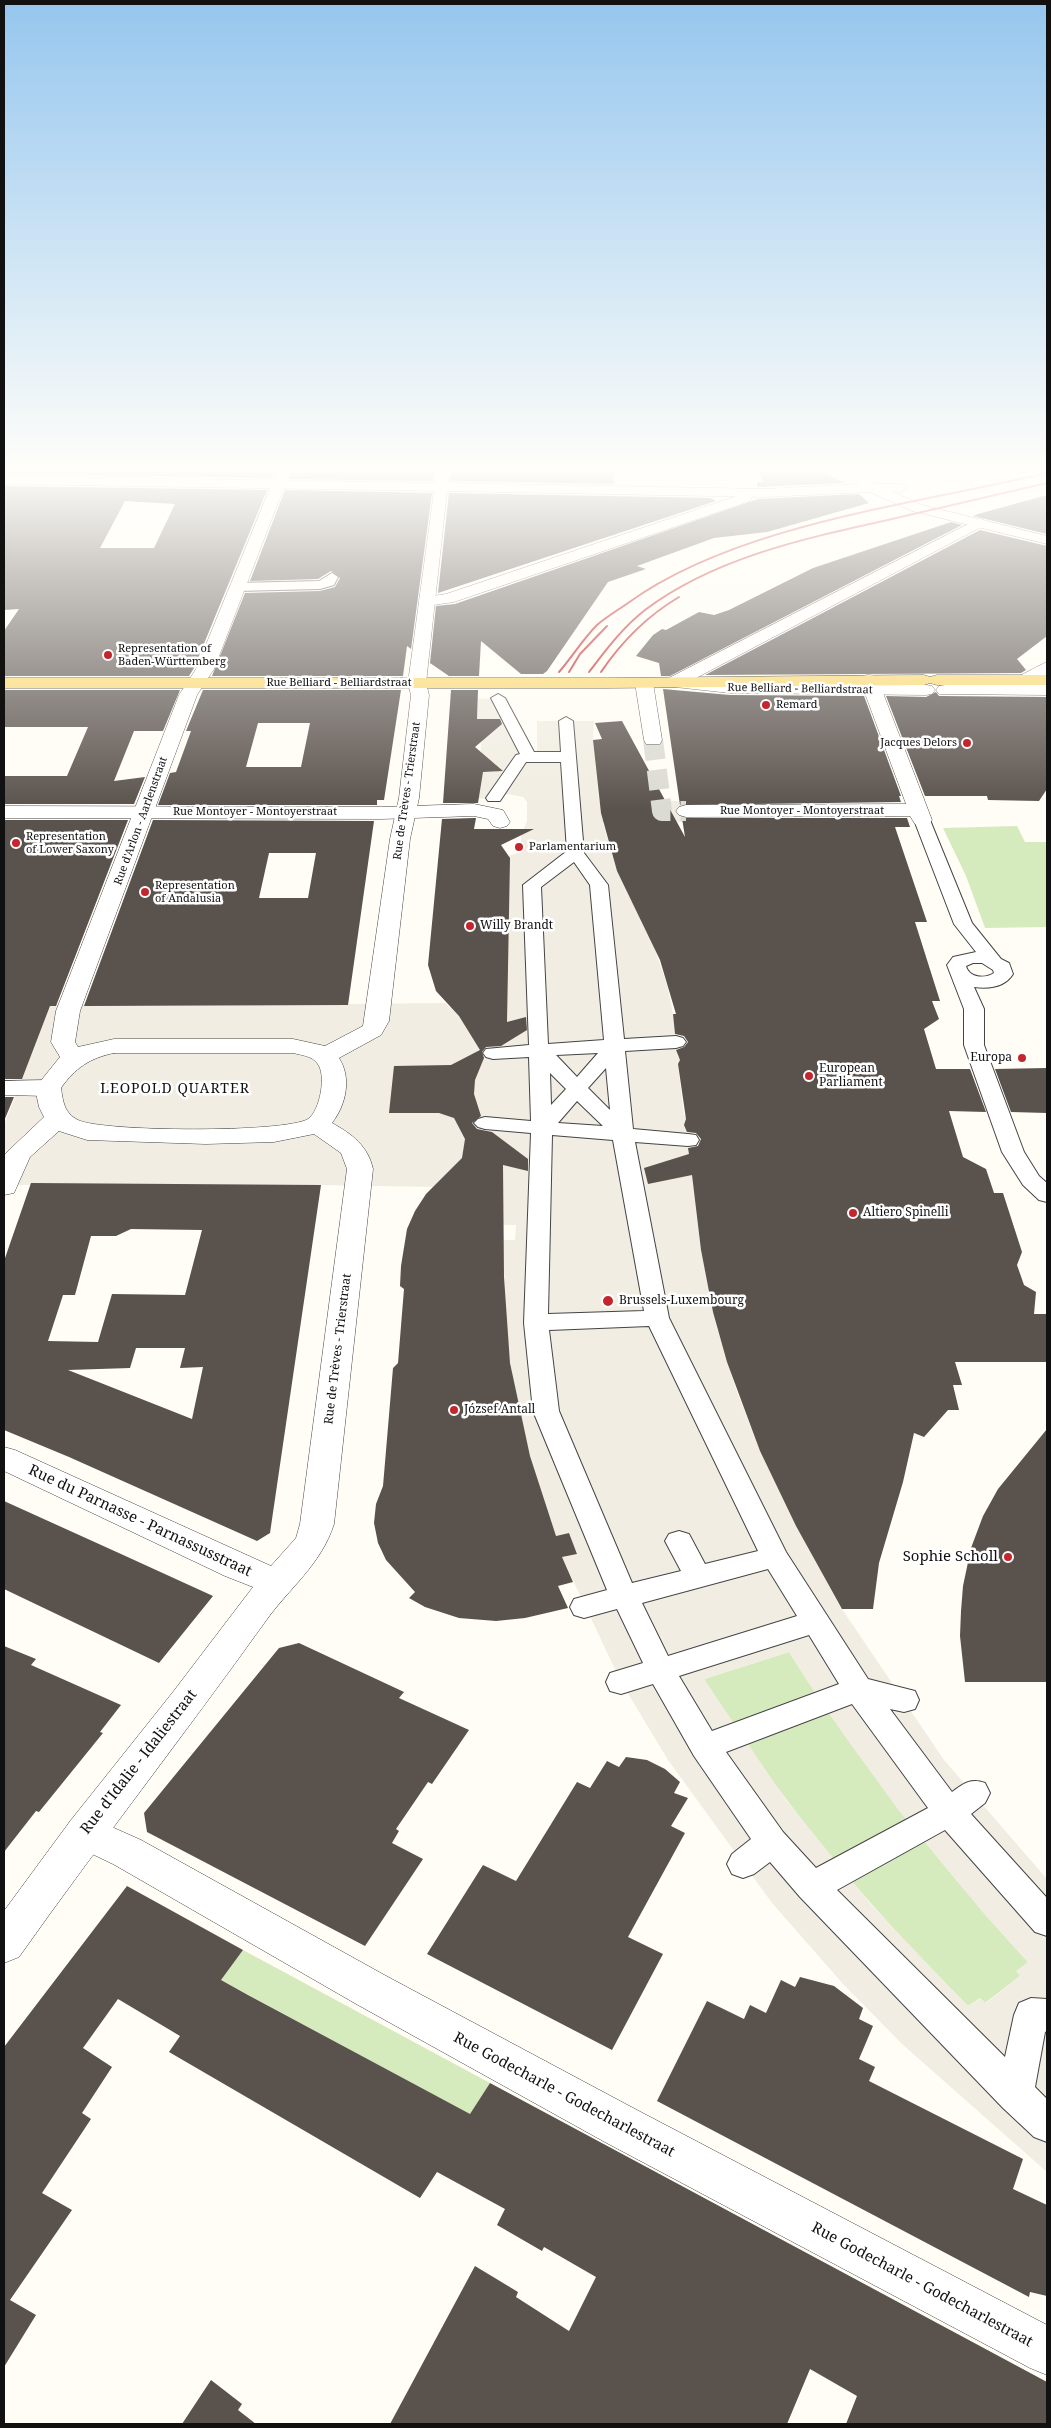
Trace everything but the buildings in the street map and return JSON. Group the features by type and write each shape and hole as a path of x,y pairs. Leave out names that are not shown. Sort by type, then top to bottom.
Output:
{"main road":[{"name":"Rue Belliard - Belliardstraat","path":"933,685 1047,680"},
{"name":"Rue Belliard - Belliardstraat","path":"4,683 417,684 675,682"}],"street":[{"name":"Rue d'Arlon - Aarlenstraat","path":"73,1058 62,1042 68,1011 188,695 204,671 239,582"},
{"path":"237,587 320,585 328,582"},
{"name":"Rue de Trèves - Trierstraat","path":"326,1055 373,1030 377,1021 420,695 417,684 427,582"},
{"path":"426,593 448,600 498,582"},
{"path":"675,682 865,582"},
{"path":"1022,680 1042,673 1047,667"},
{"name":"Rue Belliard - Belliardstraat","path":"675,682 730,688 933,685 1047,690"},
{"path":"644,683 653,740"},
{"path":"871,685 963,924 993,960 1004,970 1002,977 992,981 974,981 959,968"},
{"path":"498,698 530,757"},
{"path":"566,721 576,853 599,884 623,1135 657,1318 775,1557 858,1689 949,1812 1047,1921"},
{"path":"494,798 522,758 569,757"},
{"name":"Rue Montoyer - Montoyerstraat","path":"686,811 920,815"},
{"name":"Rue Montoyer - Montoyerstraat","path":"4,812 490,812 500,818 500,822"},
{"path":"576,853 532,885 542,1128 536,1323 546,1411 623,1596 660,1669 705,1747 772,1842 812,1887 1016,2095 1047,2124"},
{"path":"963,924 959,968 974,1009 974,1045 1013,1152 1031,1180 1047,1195"},
{"path":"959,968 978,957 993,960"},
{"path":"974,1009 992,981"},
{"path":"493,1053 676,1042"},
{"path":"114,1046 293,1046 315,1050 326,1055 333,1071 334,1090 329,1111 316,1125 296,1132 132,1134 87,1132 67,1125 57,1119 50,1106 48,1088 73,1058 93,1050 114,1046"},
{"path":"542,1128 615,1046"},
{"path":"539,1050 623,1135"},
{"path":"4,1088 48,1088"},
{"path":"4,1187 18,1154 57,1119"},
{"path":"486,1124 688,1140"},
{"name":"Rue de Trèves - Trierstraat","path":"276,1582 311,1543 317,1524 360,1169 359,1158 352,1148 316,1125"},
{"path":"536,1323 610,1329 657,1318"},
{"name":"Rue du Parnasse - Parnassusstraat","path":"4,1458 237,1567 276,1582"},
{"path":"679,1541 698,1578"},
{"path":"584,1607 775,1557"},
{"name":"Rue d'Idalie - Idaliestraat","path":"4,1944 85,1832 276,1582"},
{"path":"621,1682 816,1622"},
{"path":"705,1747 858,1689 904,1700"},
{"path":"812,1887 949,1812 974,1793"},
{"name":"Rue Godecharle - Godecharlestraat","path":"85,1832 127,1852 381,1996 619,2125 1047,2351"},
{"path":"743,1864 772,1842"},
{"path":"1016,2095 1031,2015 1047,2015"}],"green space":[{"path":"1017,826 1025,842 1047,842 1047,927 985,928 966,876 943,828"},
{"path":"789,1652 872,1773 932,1851 1028,1962 1020,1976 985,2003 980,1998 968,2006 860,1891 762,1767 704,1679"},
{"path":"243,1950 490,2083 470,2115 221,1980"}],"shaded area":[{"path":"503,698 537,756 537,721 594,721 593,740 599,801 678,801 696,822 603,823 617,871 653,944 667,985 673,1013 677,1056 683,1061 678,1065 684,1115 690,1120 686,1125 701,1250 717,1328 736,1389 760,1451 796,1526 842,1609 944,1760 1047,1879 1047,2172 902,2044 844,1985 772,1903 668,1760 621,1682 562,1557 577,1554 569,1533 554,1536 530,1456 515,1396 506,1331 503,1240 515,1240 516,1225 503,1225 450,1171 433,1187 4,1185 4,1125 51,1004 164,1006 445,1003 459,1015 508,856 521,852 521,836 527,821 527,802 523,797 508,794 497,798 474,799 480,772 494,772 497,767 494,763 480,763 482,730 496,730 498,726 477,719 478,699","holes":["789,1652 825,1708 899,1811 986,1916 1028,1962 1016,1971 1020,1976 986,2003 980,1998 968,2006 874,1908 786,1800 704,1679"]}],"tunnel":[{"path":"653,740 662,811 686,811"}],"railway":[{"path":"559,672 597,625 662,582"},
{"path":"589,672 608,647 637,617 672,592 690,582"},
{"path":"601,672 636,630 656,612 679,597"},
{"path":"569,672 580,654 607,626"}],"place":[{"name":"Representation of Baden-Württemberg","path":"108,655"},
{"name":"Remard","path":"766,705"},
{"name":"Jacques Delors","path":"967,743"},
{"name":"Representation of Lower Saxony","path":"16,843"},
{"name":"Parlamentarium","path":"519,847"},
{"name":"Representation of Andalusia","path":"145,892"},
{"name":"Willy Brandt","path":"470,926"},
{"name":"Europa","path":"1022,1058"},
{"name":"European Parliament","path":"809,1076"},
{"name":"Altiero Spinelli","path":"853,1213"},
{"name":"Brussels-Luxembourg","path":"608,1301"},
{"name":"József Antall","path":"454,1410"},
{"name":"Sophie Scholl","path":"1008,1557"}],"district":[{"name":"LEOPOLD QUARTER","path":"175,1089"}]}
